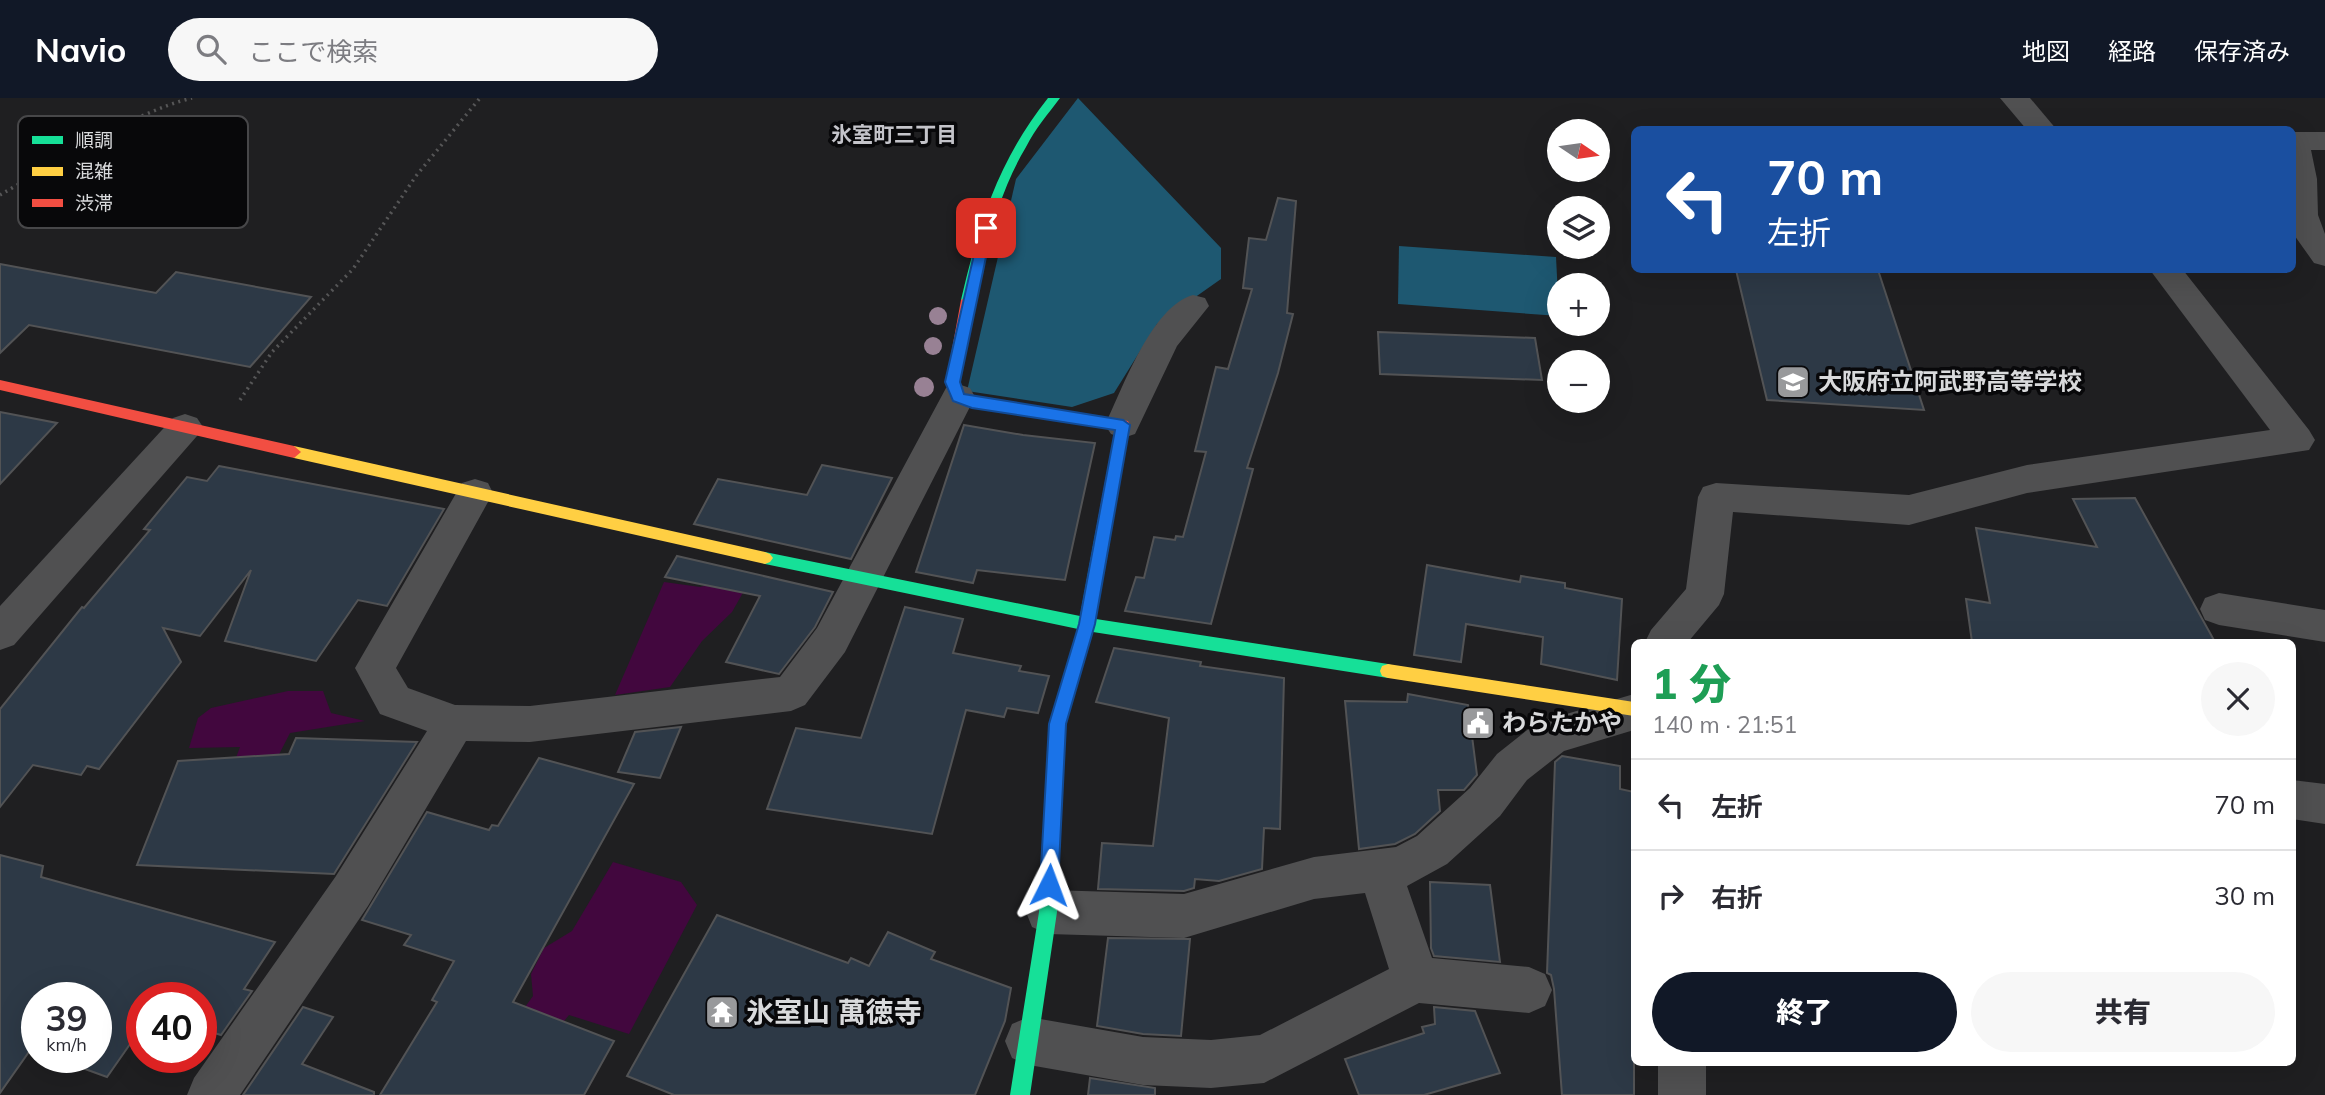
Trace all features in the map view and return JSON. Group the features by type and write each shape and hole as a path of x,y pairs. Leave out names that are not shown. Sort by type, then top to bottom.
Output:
{"street":[{"path":"475,493 375,668 394,701 455,723 530,724 791,693 831,640 958,397 953,382 979,251 999,180 1040,113 1054,98"},
{"path":"2014,98 2039,126"},
{"path":"2296,141 2325,141"},
{"path":"2296,147 2302,183 2301,216 2314,243 2325,255"},
{"path":"1668,639 1705,594 1716,497 1909,510 2026,478 2297,440 2168,273"},
{"path":"1020,1095 1048,912 1058,724 1087,624 1123,425 1163,340 1193,306"},
{"path":"0,385 863,580 1087,624 1631,711"},
{"path":"958,397 972,402 1123,425"},
{"path":"0,633 201,431"},
{"path":"2219,609 2325,626"},
{"path":"1048,912 1184,916 1314,878 1402,867 1432,850 1485,802 1512,767 1551,736 1631,712"},
{"path":"211,1095 352,891 455,723"},
{"path":"2296,800 2325,804"},
{"path":"1379,869 1416,980"},
{"path":"1029,1041 1143,1061 1211,1063 1264,1059 1416,980 1529,990"},
{"path":"1682,1066 1682,1095"}],"path":[{"path":"146,116 172,103 192,98"},
{"path":"201,431 272,352 353,269 416,176 481,98"},
{"path":"0,195 18,185"}],"shaded area":[{"path":"753,575 732,612 702,641 670,687 615,695 664,582 700,587"},
{"path":"288,691 323,691 331,713 365,721 290,733 249,813 210,827 240,747 189,748 198,718 211,708"},
{"path":"613,862 681,882 697,905 629,1034 569,1015 534,1058 497,1046 533,996 531,974 544,948 572,931"}],"water":[{"path":"1078,98 1221,248 1221,279 1157,324 1114,393 1072,407 967,391 1016,179"},
{"path":"1399,246 1556,259 1557,273 1547,273 1547,315 1398,304"}],"building":[{"path":"1278,198 1296,201 1287,313 1293,314 1278,373 1247,468 1253,469 1211,624 1125,611 1136,577 1144,578 1154,537 1175,540 1176,536 1183,537 1206,452 1195,451 1216,367 1228,369 1252,289 1243,288 1249,238 1266,240"},
{"path":"0,264 156,293 176,272 311,297 250,367 29,325 0,353"},
{"path":"1737,273 1879,273 1924,410 1767,400"},
{"path":"1378,332 1535,338 1542,380 1380,374"},
{"path":"0,412 57,423 0,484"},
{"path":"964,425 1095,443 1065,580 977,570 973,583 916,572"},
{"path":"822,465 892,478 851,559 694,524 718,479 807,495"},
{"path":"219,466 444,509 387,606 358,600 316,661 225,641 251,570 200,636 163,628 181,662 99,769 87,766 81,775 33,765 0,807 0,709 82,607 84,608 150,530 144,529 187,477 207,481"},
{"path":"2135,498 2213,639 1972,639 1966,599 1990,603 1976,528 2097,547 2073,499"},
{"path":"677,556 833,592 815,627 779,674 726,662 760,596 665,577"},
{"path":"1427,565 1520,582 1521,576 1565,583 1565,588 1622,599 1617,680 1541,664 1543,637 1466,624 1461,662 1414,655"},
{"path":"905,607 963,619 953,653 1021,666 1019,671 1049,676 1038,713 1007,708 1004,717 966,710 932,834 767,809 796,728 861,738"},
{"path":"1114,648 1201,662 1200,666 1284,678 1280,829 1264,828 1262,869 1219,881 1195,879 1194,888 1184,891 1098,889 1102,843 1153,846 1169,718 1096,702"},
{"path":"1408,694 1468,705 1477,775 1464,790 1438,790 1440,811 1415,834 1395,844 1359,849 1345,701 1407,702"},
{"path":"681,727 660,778 618,772 635,732"},
{"path":"296,738 417,742 334,874 137,865 178,761 289,754"},
{"path":"1562,756 1620,766 1620,789 1631,791 1631,1066 1634,1066 1634,1095 1562,1095 1554,989 1551,975 1547,973 1555,762"},
{"path":"539,758 634,784 513,1002 614,1041 584,1095 380,1095 437,1002 432,1000 454,961 404,945 411,935 362,920 427,812 489,830 492,825 498,826"},
{"path":"0,855 43,866 41,877 275,942 244,989 252,991 221,1035 217,1034 217,982 126,982 126,1050 112,1070 112,982 21,982 21,1063 0,1093"},
{"path":"1430,882 1490,885 1500,962 1434,956 1431,948"},
{"path":"717,915 848,963 851,958 869,966 888,932 935,952 931,959 1011,988 1005,1021 975,1095 674,1095 627,1076"},
{"path":"1108,938 1190,939 1181,1036 1143,1034 1097,1026"},
{"path":"303,1007 333,1017 302,1064 374,1092 374,1095 243,1095"},
{"path":"1434,1007 1475,1011 1500,1073 1424,1095 1359,1095 1345,1059 1424,1033 1422,1027 1435,1024"},
{"path":"1090,1078 1155,1088 1155,1095 1088,1095"}],"traffic: fast":[{"path":"968,300 988,218 997,193 1020,145 1054,98"},
{"path":"1020,1095 1048,912 1058,724 1087,624 1103,535"},
{"path":"765,558 1087,624 1388,671"}],"traffic: slow":[{"path":"294,452 765,558"},
{"path":"1388,671 1631,709"}],"traffic: jam":[{"path":"968,300 953,382 958,397 972,402 1123,425 1103,535"},
{"path":"0,385 294,452"}],"place":[{"name":"大阪府立阿武野高等学校","path":"1793,382"},
{"name":"わらたかや","path":"1478,723"},
{"name":"氷室山 萬徳寺","path":"722,1012"}],"district":[{"name":"氷室町三丁目","path":"894,135"}],"route":[{"path":"986,228 953,382 958,397 972,402 1123,425 1087,624 1058,724 1049,885"}]}
